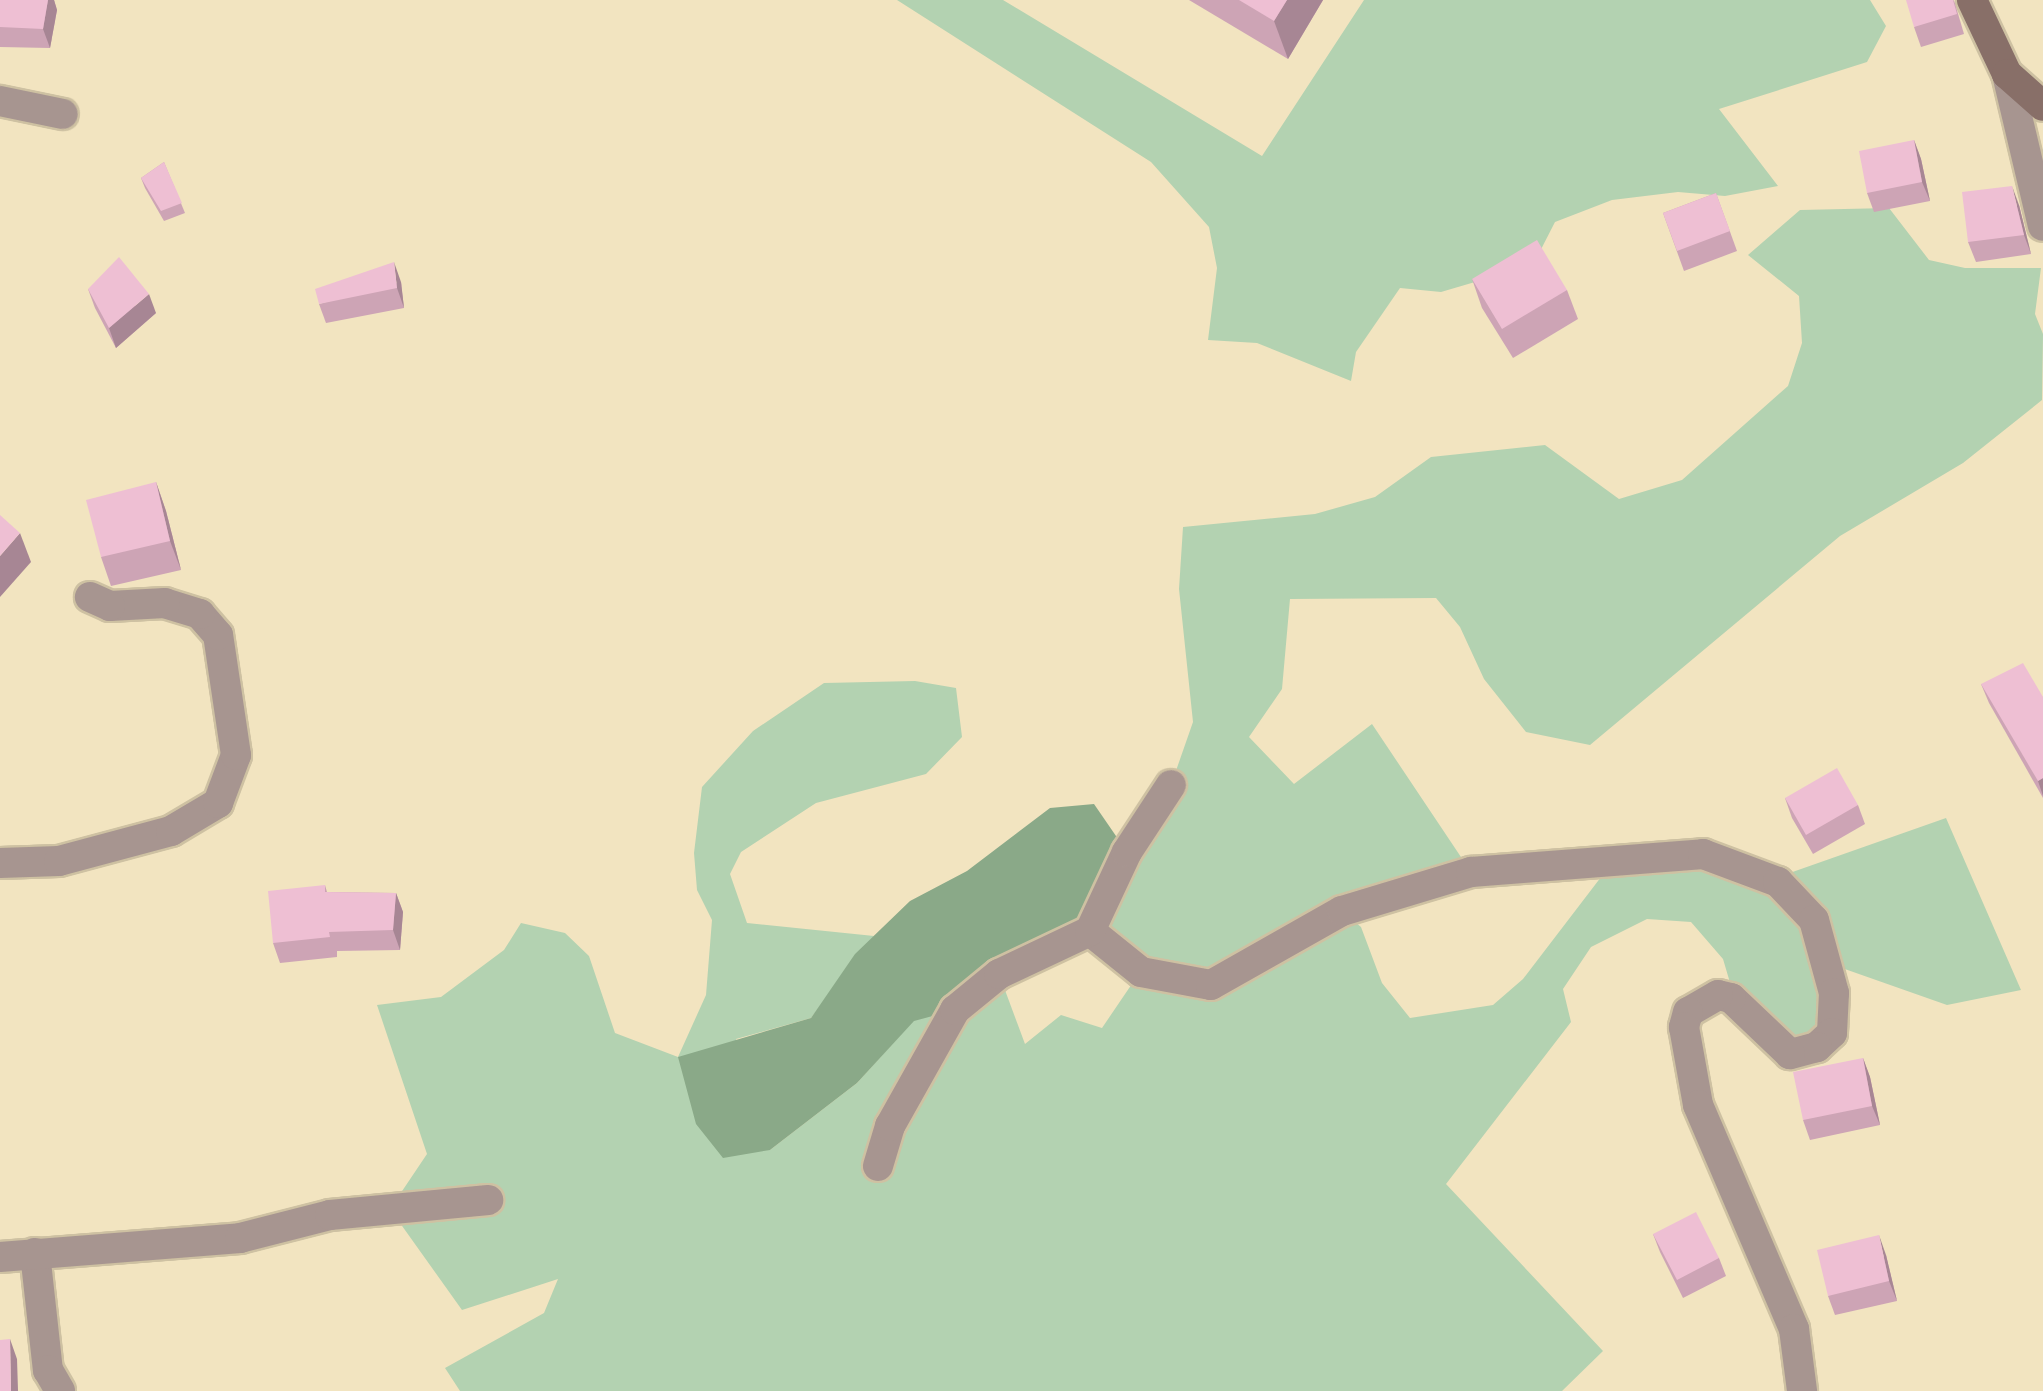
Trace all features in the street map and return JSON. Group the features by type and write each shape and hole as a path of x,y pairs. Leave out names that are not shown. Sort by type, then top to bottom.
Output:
{"street":[{"path":"1972,0 2007,74 2043,226"},
{"path":"2007,74 2043,106"},
{"path":"0,100 63,114"},
{"path":"0,864 59,861 171,831 218,803 236,755 218,635 200,614 165,603 110,606 90,598"},
{"path":"878,1166 890,1126 955,1010 999,974 1090,930 1127,852 1171,786"},
{"path":"1090,930 1140,972 1211,985 1342,912 1472,872 1703,854 1778,882 1814,920 1834,993 1832,1033 1818,1047 1790,1054 1731,998 1718,995 1688,1012 1684,1028 1698,1106 1794,1329 1802,1391"},
{"path":"0,1257 240,1238 330,1215 488,1200"},
{"path":"35,1252 48,1370 60,1391"}],"green space":[{"path":"897,0 1003,0 1262,156 1364,0 1870,0 1886,26 1867,62 1719,109 1778,186 1725,196 1678,192 1612,200 1555,222 1533,265 1441,292 1400,288 1356,352 1351,381 1257,343 1208,340 1217,268 1209,227 1151,162"},
{"path":"1889,208 1929,260 1965,268 2041,268 2035,314 2043,334 2042,400 1963,463 1840,536 1590,745 1526,732 1484,679 1460,627 1436,598 1290,599 1282,689 1249,737 1294,784 1372,724 1471,872 1343,912 1361,927 1382,983 1410,1018 1493,1005 1523,979 1611,864 1673,850 1784,875 1946,818 2021,990 1947,1005 1822,961 1820,1033 1796,1043 1731,986 1723,959 1691,922 1647,919 1591,947 1563,989 1571,1022 1446,1184 1603,1351 1562,1391 460,1391 445,1368 544,1313 558,1279 462,1310 390,1209 427,1154 377,1005 441,997 504,950 521,923 565,933 589,956 615,1033 678,1057 706,995 712,920 697,890 694,853 702,787 753,731 824,683 915,681 956,688 962,737 926,774 816,803 741,852 730,874 747,923 874,936 811,1018 736,1039 770,1150 857,1083 914,1020 955,1010 999,974 1025,1044 1061,1015 1102,1028 1140,972 1090,931 1171,785 1193,722 1179,589 1183,527 1315,514 1375,497 1431,457 1545,445 1619,499 1682,480 1788,386 1802,343 1799,296 1748,255 1800,210"},
{"path":"1094,804 1127,852 1090,931 955,1010 914,1021 857,1083 770,1150 723,1158 696,1124 678,1057 811,1018 855,954 910,901 967,871 1050,808"}],"building":[{"path":"0,0 48,0 43,29 0,27"},
{"path":"1239,0 1287,0 1274,21"},
{"path":"1906,0 1953,0 1957,14 1914,27"},
{"path":"1914,140 1922,182 1867,193 1859,151"},
{"path":"164,162 182,203 161,211 141,178"},
{"path":"2012,186 2024,235 1968,242 1962,192"},
{"path":"1716,193 1730,231 1677,251 1663,213"},
{"path":"1537,240 1567,290 1502,329 1472,279"},
{"path":"119,257 149,294 109,328 88,289"},
{"path":"394,262 397,288 319,304 315,289"},
{"path":"156,482 170,541 101,557 86,500"},
{"path":"0,515 20,533 0,556"},
{"path":"2023,663 2043,697 2043,778 2038,781 1981,684"},
{"path":"1837,768 1858,805 1806,835 1785,798"},
{"path":"325,885 325,892 396,893 393,930 329,932 330,937 273,943 268,891"},
{"path":"1863,1058 1872,1106 1803,1120 1793,1072"},
{"path":"1696,1212 1719,1258 1677,1280 1653,1234"},
{"path":"1879,1235 1889,1281 1828,1296 1817,1250"},
{"path":"10,1339 11,1391 0,1391 0,1340"}]}
